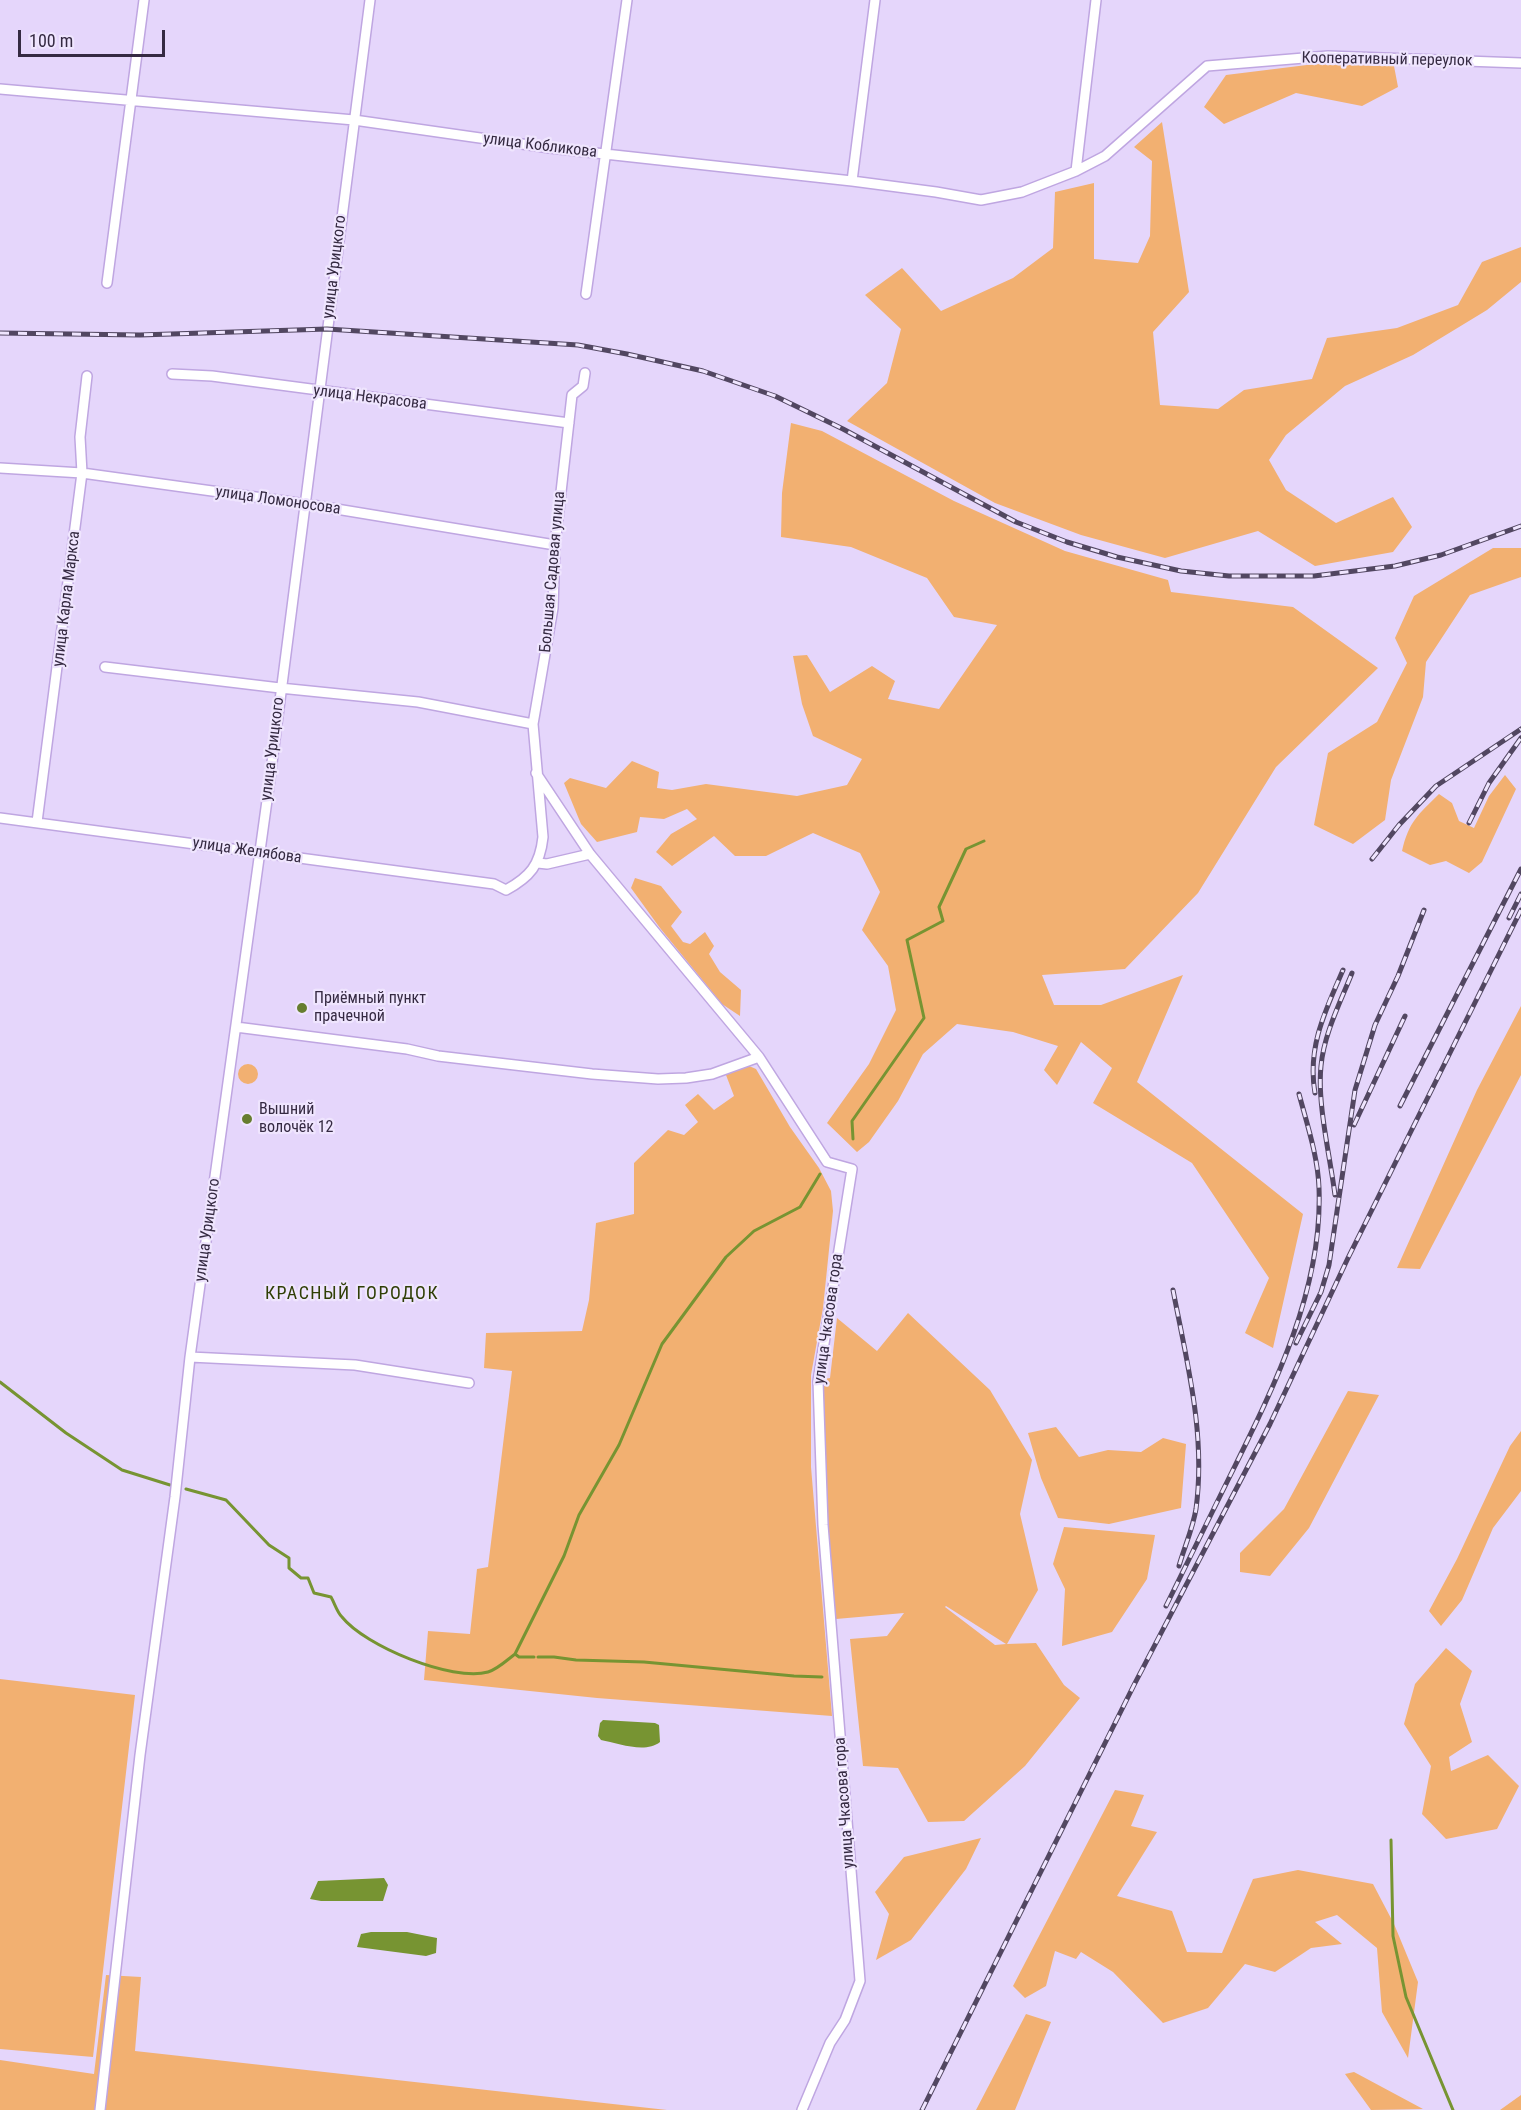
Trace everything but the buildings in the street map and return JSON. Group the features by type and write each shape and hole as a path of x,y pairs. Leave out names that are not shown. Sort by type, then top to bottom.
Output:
{"street":[{"path":"107,283 144,0"},
{"name":"улица Урицкого","path":"100,2110 139,1767 175,1497 190,1358 321,391 369,0"},
{"path":"585,294 627,0"},
{"path":"852,181 875,0"},
{"path":"1076,171 1095,0"},
{"name":"Кооперативный переулок","path":"1076,171 1105,156 1207,66 1328,56 1521,63"},
{"name":"улица Кобликова","path":"0,89 354,120 550,148 852,181 981,200 1022,192 1076,171"},
{"name":"Большая Садовая улица","path":"538,863 543,837 533,724 553,608 555,545 572,395 583,386 585,373"},
{"name":"улица Некрасова","path":"172,374 212,376 569,423"},
{"name":"улица Карла Маркса","path":"37,822 82,473 80,437 87,376"},
{"name":"улица Ломоносова","path":"0,468 82,473 306,504 555,545"},
{"path":"105,668 418,702 533,724"},
{"name":"улица Чкасова гора","path":"536,773 590,854 759,1057 827,1162 852,1169 818,1381 823,1525 860,1981 845,2020 830,2043 802,2110"},
{"name":"улица Желябова","path":"0,818 494,884 506,890 518,883 538,863"},
{"path":"538,863 547,864 590,854"},
{"path":"236,1027 407,1049 456,1058 592,1074 658,1079 712,1074 759,1057"},
{"path":"190,1358 355,1365 469,1383"}],"shaded area":[{"path":"1315,64 1394,66 1398,87 1362,106 1296,93 1224,124 1204,107 1226,75"},
{"path":"1162,122 1189,292 1153,332 1160,405 1218,409 1244,390 1312,379 1327,338 1397,328 1458,305 1482,262 1521,247 1521,282 1487,310 1413,355 1345,386 1286,435 1269,460 1286,490 1336,523 1393,497 1412,527 1393,552 1315,566 1258,531 1165,558 1081,535 995,503 847,421 887,383 901,329 865,295 902,268 941,311 1013,278 1053,248 1055,192 1094,183 1094,259 1138,263 1150,236 1152,161 1134,147"},
{"path":"791,423 822,431 954,501 1065,551 1168,580 1171,592 1293,607 1378,668 1276,767 1198,893 1125,969 1042,975 1054,1005 1101,1005 1183,975 1137,1082 1303,1214 1273,1348 1245,1333 1269,1278 1192,1163 1093,1103 1112,1068 1081,1042 1057,1085 1044,1070 1058,1046 1013,1032 957,1024 923,1054 898,1101 869,1142 857,1152 827,1123 869,1064 896,1010 888,966 862,930 880,892 860,853 813,833 766,856 735,856 714,836 672,866 656,852 671,834 697,819 687,809 664,819 640,817 637,832 597,842 581,824 564,783 570,778 606,788 632,761 659,772 657,788 672,790 706,784 797,796 847,785 862,759 813,736 802,704 793,656 807,655 830,692 872,666 895,681 888,699 939,709 997,625 954,617 927,578 851,547 781,537 782,493"},
{"path":"1493,548 1521,548 1521,577 1470,595 1426,662 1423,697 1391,780 1385,820 1353,844 1314,825 1328,753 1377,722 1407,663 1395,638 1414,596"},
{"path":"1505,775 1516,789 1482,862 1469,873 1446,861 1430,865 1402,851 1411,825 1439,794 1452,803 1459,821 1474,828 1489,796"},
{"path":"635,878 661,886 682,912 671,926 683,942 690,944 705,932 714,946 709,954 720,972 741,990 740,1016 722,1004 660,928 631,888"},
{"path":"1521,1006 1521,1075 1420,1269 1397,1268 1477,1090"},
{"path":"248,1064 255,1067 258,1074 255,1081 248,1084 241,1081 238,1074 241,1067"},
{"path":"749,1066 756,1069 790,1127 819,1168 831,1191 833,1211 823,1308 811,1375 811,1467 832,1716 597,1698 424,1680 428,1631 470,1634 477,1569 488,1567 512,1371 484,1368 486,1333 582,1331 589,1300 596,1223 634,1214 634,1163 668,1130 684,1135 698,1122 685,1105 698,1094 714,1110 734,1096 726,1075"},
{"path":"908,1313 990,1390 1032,1460 1020,1514 1038,1590 1007,1644 1036,1643 1064,1685 1080,1698 1025,1766 964,1821 928,1822 898,1768 863,1766 850,1639 887,1636 904,1613 836,1619 823,1439 824,1379 830,1378 837,1318 877,1351","holes":["946,1606 1006,1644 995,1645"]},
{"path":"1348,1391 1379,1395 1309,1528 1270,1576 1240,1572 1240,1553 1284,1509"},
{"path":"1056,1427 1079,1457 1108,1450 1141,1452 1163,1438 1186,1444 1181,1508 1109,1524 1058,1518 1041,1478 1028,1433"},
{"path":"1521,1431 1521,1491 1493,1528 1462,1600 1441,1626 1429,1611 1457,1559 1510,1446"},
{"path":"1064,1527 1155,1535 1147,1579 1112,1632 1062,1646 1065,1589 1053,1564"},
{"path":"1446,1648 1472,1671 1460,1704 1472,1742 1449,1757 1451,1771 1488,1755 1519,1786 1497,1829 1446,1839 1422,1814 1431,1766 1404,1724 1415,1684"},
{"path":"0,1679 135,1695 93,2057 0,2049"},
{"path":"603,1720 655,1723 659,1725 660,1742 647,1747 639,1747 601,1740 598,1736 600,1723"},
{"path":"1115,1790 1144,1795 1131,1826 1157,1832 1117,1896 1172,1911 1187,1952 1222,1953 1253,1879 1298,1870 1373,1884 1394,1924 1418,1982 1408,2058 1382,2012 1377,1948 1337,1915 1315,1922 1342,1944 1311,1948 1275,1972 1245,1964 1208,2008 1163,2023 1113,1972 1081,1952 1076,1959 1055,1951 1046,1986 1025,1998 1013,1986"},
{"path":"981,1838 966,1869 911,1940 876,1960 889,1914 875,1892 904,1857"},
{"path":"384,1878 388,1885 383,1901 310,1899 318,1881"},
{"path":"407,1932 437,1938 436,1953 426,1956 357,1947 361,1934"},
{"path":"106,1975 141,1977 135,2051 667,2110 0,2110 0,2060 94,2074"},
{"path":"1026,2014 1051,2022 1015,2110 976,2110"},
{"path":"1354,2072 1423,2109 1371,2110 1345,2074"},
{"path":"1521,2095 1521,2110 1500,2110"}],"waterway":[{"path":"853,1139 852,1121 924,1018 907,940 943,921 939,907 966,849 984,841"},
{"path":"186,1489 226,1500 269,1545 289,1558 289,1568 301,1578 308,1578 314,1593 331,1597 342,1617 369,1639 389,1650 432,1667 472,1674 492,1671 515,1654 564,1556 579,1515 619,1445 662,1344 726,1257 754,1231 800,1207 820,1174"},
{"path":"0,1382 66,1433 122,1470 170,1485"},
{"path":"515,1654 519,1657 534,1657"},
{"path":"538,1657 644,1662 822,1677"},
{"path":"1391,1840 1393,1936 1406,1997 1453,2110"}],"railway":[{"path":"0,333 140,335 327,329 578,345 627,354 703,371 775,396 843,429 1016,522 1067,542 1117,557 1181,571 1229,576 1314,576 1395,566 1441,555 1521,526"},
{"path":"1372,859 1399,825 1436,786 1521,729"},
{"path":"1469,823 1489,783 1521,738"},
{"path":"1400,1106 1521,869"},
{"path":"1509,918 1521,894"},
{"path":"1296,1343 1321,1292 1329,1265 1355,1090 1375,1025 1398,976 1424,910"},
{"path":"922,2110 1134,1685 1270,1424 1348,1258 1521,910"},
{"path":"1315,1093 1313,1061 1319,1030 1343,970"},
{"path":"1335,1195 1322,1113 1321,1066 1329,1030 1352,973"},
{"path":"1354,1125 1405,1016"},
{"path":"1166,1606 1278,1375 1304,1302 1313,1264 1318,1226 1319,1188 1309,1129 1299,1094"},
{"path":"1173,1290 1194,1399 1199,1453 1196,1509 1179,1566"}],"place":[{"name":"Приёмный пункт прачечной","path":"302,1008"},
{"name":"Вышний волочёк 12","path":"247,1119"}],"district":[{"name":"КРАСНЫЙ ГОРОДОК","path":"352,1294"}]}
